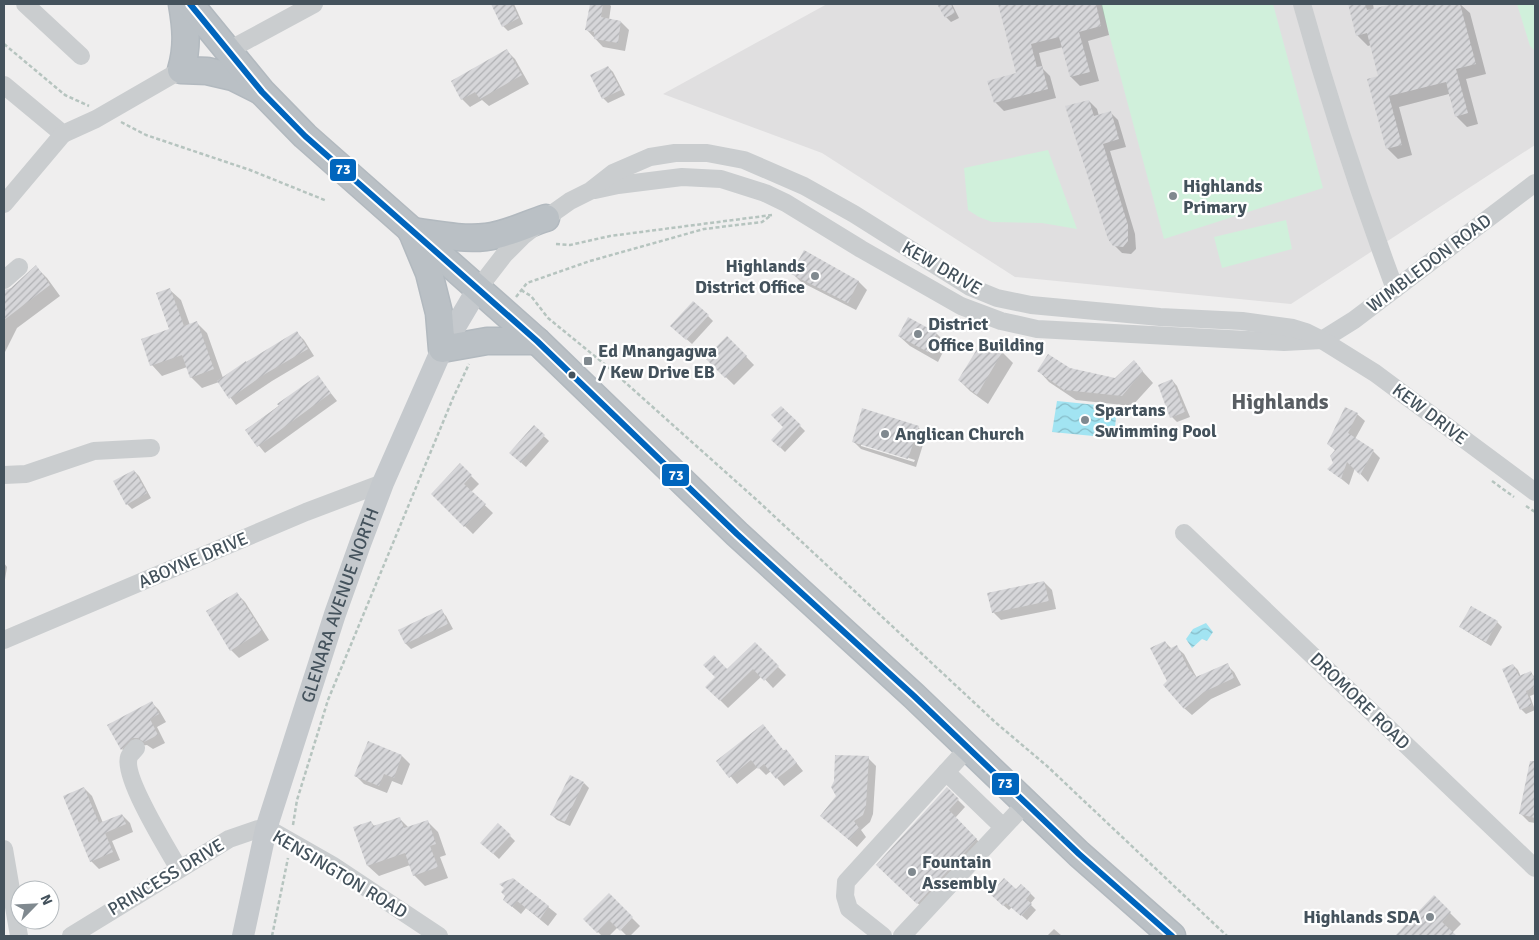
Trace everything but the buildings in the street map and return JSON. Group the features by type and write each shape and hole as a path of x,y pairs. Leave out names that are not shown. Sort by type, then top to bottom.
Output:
{"highway":[{"path":"182,4 187,42 181,70 208,71 234,77 262,92"},
{"path":"190,4 262,92 305,136 477,290 537,341 738,534 1079,854 1172,936"},
{"path":"411,231 485,238 546,218"},
{"path":"411,231 429,273 438,313 442,349 487,341 537,341"}],"main road":[{"name":"GLENARA AVENUE NORTH","path":"243,936 266,829 335,614 383,482 442,349 477,290"}],"street":[{"path":"25,4 81,56"},
{"path":"229,50 314,4"},
{"path":"1302,4 1361,196 1395,289"},
{"path":"4,204 63,134 105,114 181,70"},
{"path":"4,85 63,134"},
{"name":"KEW DRIVE","path":"590,192 613,173 650,157 675,153 706,153 744,160 804,186 854,214 964,283 997,298 1031,305 1294,328 1322,340 1375,373 1535,492"},
{"name":"KEW DRIVE","path":"477,290 523,236 570,201 590,192 618,186 682,177 722,179 765,193 786,203 861,249 961,306 1001,321 1037,330 1284,342 1322,340"},
{"name":"WIMBLEDON ROAD","path":"1322,340 1354,320 1535,183"},
{"path":"4,280 19,267"},
{"path":"4,475 26,474 94,451 151,448"},
{"name":"ABOYNE DRIVE","path":"8,633 383,482"},
{"name":"DROMORE ROAD","path":"1184,534 1535,868"},
{"path":"136,748 129,757 128,764 131,773 142,803 179,869"},
{"path":"883,936 849,909 845,896 846,882 968,748"},
{"path":"946,772 1003,827"},
{"path":"902,936 1026,803"},
{"name":"KENSINGTON ROAD","path":"266,829 332,865 439,936"},
{"name":"PRINCESS DRIVE","path":"71,936 229,839 246,832 266,829"},
{"path":"4,849 19,936"}],"path":[{"path":"4,44 65,95 146,135 250,170 327,201"},
{"path":"503,312 527,283 590,261 704,229 762,222 771,215 610,236 570,245 556,244"},
{"path":"521,290 531,296 548,318 608,367 759,502 995,722 1047,766 1227,936"},
{"path":"272,936 291,842 297,800 328,700 453,398 471,360"}],"shaded area":[{"name":"Highlands Primary","path":"827,4 1535,4 1535,145 1291,304 1015,277 822,153 663,94"}],"green space":[{"path":"1101,4 1273,4 1323,188 1164,239"},
{"path":"1517,4 1535,4 1535,51 1530,46"},
{"path":"1048,150 1077,229 1042,223 992,222 968,210 964,168"},
{"path":"1286,220 1292,249 1222,268 1214,237"}],"water":[{"name":"Spartans Swimming Pool","path":"1057,401 1117,407 1114,438 1052,432"},
{"path":"1206,623 1213,632 1207,641 1202,639 1192,648 1186,639 1193,629"}],"transit line":[{"name":"73","path":"190,4 262,92 305,136 537,341 737,534 914,696 1079,854 1172,936"}],"place":[{"name":"Highlands Primary","path":"1173,196"},
{"name":"Highlands District Office","path":"815,276"},
{"name":"District Office Building","path":"918,334"},
{"name":"Ed Mnangagwa / Kew Drive EB","path":"588,361"},
{"name":"Spartans Swimming Pool","path":"1085,420"},
{"name":"Anglican Church","path":"885,434"},
{"name":"Fountain Assembly","path":"912,872"},
{"name":"Highlands SDA","path":"1430,917"}],"district":[{"name":"Highlands","path":"1280,401"}]}
